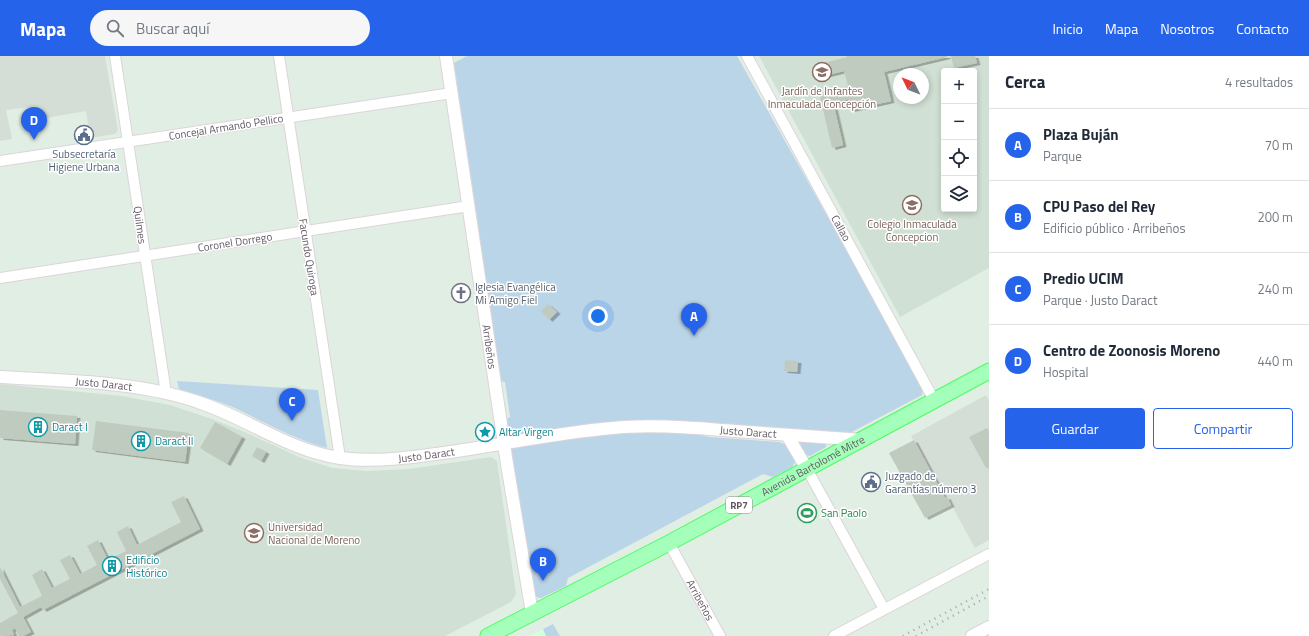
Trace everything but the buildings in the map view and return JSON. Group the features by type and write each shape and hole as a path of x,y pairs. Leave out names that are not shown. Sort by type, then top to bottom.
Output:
{"main road":[{"name":"Avenida Bartolomé Mitre","path":"488,636 669,543 989,371"}],"street":[{"name":"Quilmes","path":"115,56 144,256 166,393"},
{"name":"Facundo Quiroga","path":"280,56 340,458"},
{"name":"Callao","path":"747,56 934,400"},
{"name":"Arribeños","path":"449,57 452,93 504,444 532,613"},
{"name":"Concejal Armando Pellico","path":"0,161 452,93"},
{"name":"Coronel Dorrego","path":"0,278 469,206"},
{"name":"Justo Daract","path":"0,377 112,385 166,393 201,403 234,416 290,444 317,453 340,458 383,460 426,456 580,431 652,426 863,440"},
{"path":"788,435 884,609"},
{"name":"Arribeños","path":"669,543 720,636"},
{"path":"834,636 989,554"},
{"path":"972,636 989,627"}],"shaded area":[{"path":"0,56 105,56 118,130 115,134 90,138 86,111 40,119 37,106 6,110 12,139 0,141"},
{"path":"467,56 737,56 923,386 922,395 848,434 680,421 599,424 513,435 508,433 505,420 510,417 505,382 499,381 484,265 454,63"},
{"path":"759,56 989,56 989,268 900,317"},
{"path":"177,381 318,390 327,448 292,436 230,406 179,389"},
{"name":"Universidad Nacional de Moreno","path":"0,384 122,396 170,405 212,419 299,457 332,468 367,471 409,469 491,457 497,461 516,594 511,602 445,636 0,636"},
{"path":"986,395 989,401 989,540 975,548 947,497 945,498 911,436"},
{"path":"608,432 686,432 710,437 779,442 790,446 797,459 792,467 773,477 763,474 568,578 566,586 541,598 536,597 533,593 511,447"},
{"path":"805,439 826,443 826,447 810,456 806,455 800,442"},
{"path":"553,624 560,636 546,636 543,629"},
{"path":"543,629 546,636 529,636"}],"railway":[{"path":"903,636 989,589"},
{"path":"916,636 989,596"}],"place":[{"name":"Jardín de Infantes Inmaculada Concepción","path":"822,72"},
{"name":"Subsecretaría Higiene Urbana","path":"84,135"},
{"name":"Centro de Zoonosis Moreno","path":"34,140"},
{"name":"Colegio Inmaculada Concepcion","path":"912,205"},
{"name":"Iglesia Evangélica Mi Amigo Fiel","path":"461,293"},
{"name":"Plaza Buján","path":"694,336"},
{"name":"Predio UCIM","path":"292,421"},
{"name":"Daract I","path":"38,427"},
{"name":"Altar Virgen","path":"485,432"},
{"name":"Daract II","path":"141,441"},
{"name":"Juzgado de Garantías número 3","path":"871,482"},
{"name":"San Paolo","path":"807,513"},
{"name":"Universidad Nacional de Moreno","path":"254,533"},
{"name":"Edificio Histórico","path":"112,566"},
{"name":"CPU Paso del Rey","path":"543,581"}]}
